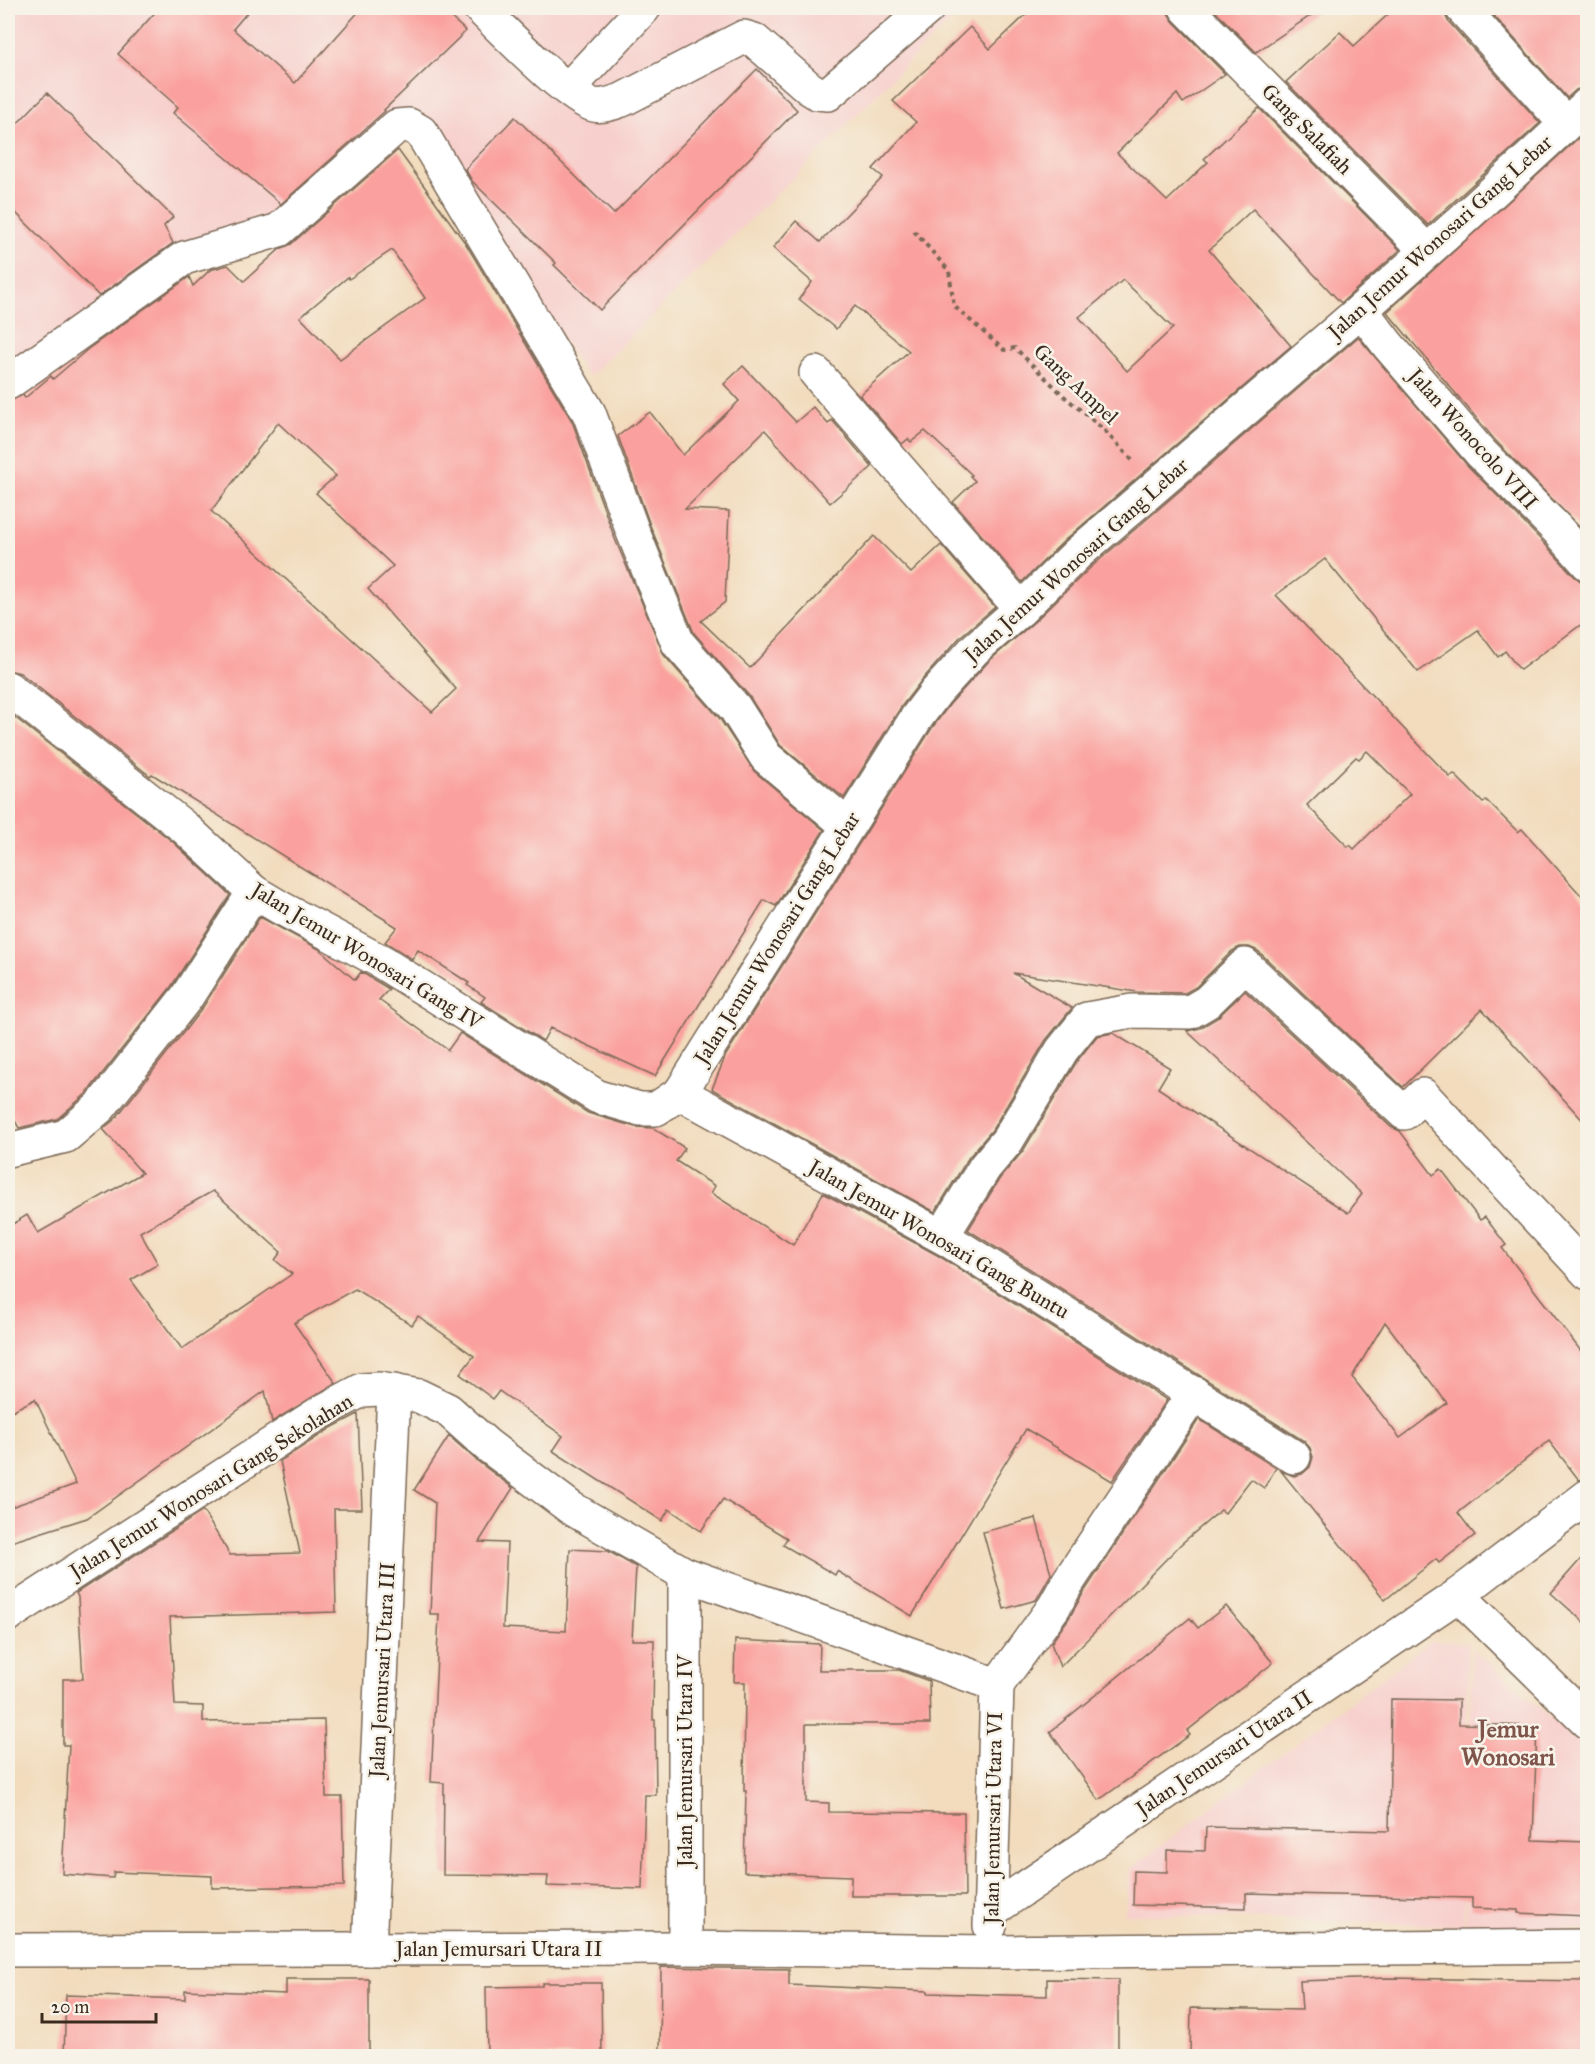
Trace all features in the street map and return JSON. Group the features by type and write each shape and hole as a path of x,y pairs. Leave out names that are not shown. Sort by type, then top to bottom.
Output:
{"street":[{"path":"480,8 568,89 584,101 595,105 606,105 622,100 744,37 754,40 808,88 817,93 828,94 928,8"},
{"path":"568,89 644,8"},
{"name":"Gang Salafiah","path":"1186,8 1427,251"},
{"path":"1462,8 1576,114"},
{"name":"Jalan Jemur Wonosari Gang Lebar","path":"598,1097 640,1109 656,1109 680,1093 917,717 975,649 1021,609 1077,554 1361,310 1576,114"},
{"path":"8,383 184,258 279,230 397,126 409,124 421,132 589,413 633,532 678,643 735,708 766,757 848,826"},
{"name":"Jalan Wonocolo VIII","path":"1361,310 1480,452 1557,529 1587,564"},
{"path":"816,373 1021,609"},
{"name":"Jalan Jemur Wonosari Gang IV","path":"8,688 185,828 254,892 378,960 598,1097"},
{"path":"8,1150 66,1136 100,1107 186,998 254,892"},
{"path":"942,1236 985,1167 1007,1141 1062,1050 1087,1019 1132,1011 1190,1012 1207,1002 1245,966 1404,1113 1423,1095 1587,1273"},
{"name":"Jalan Jemur Wonosari Gang Buntu","path":"680,1093 942,1236 1294,1458"},
{"name":"Jalan Jemur Wonosari Gang Sekolahan","path":"8,1615 321,1412 362,1390 379,1389 419,1396 448,1410 487,1445 571,1508 685,1574 997,1685"},
{"name":"Jalan Jemursari Utara III","path":"369,1949 394,1391"},
{"path":"997,1685 1054,1607 1068,1582 1194,1393"},
{"name":"Jalan Jemursari Utara II","path":"991,1911 1458,1595 1587,1496"},
{"name":"Jalan Jemursari Utara IV","path":"685,1574 685,1948"},
{"path":"1458,1595 1587,1722"},
{"name":"Jalan Jemursari Utara VI","path":"990,1952 997,1685"},
{"name":"Jalan Jemursari Utara II","path":"8,1950 685,1948 990,1952 1587,1946"}],"path":[{"name":"Gang Ampel","path":"914,231 949,271 954,306 1004,351 1015,348 1065,397 1103,429 1157,485"}],"shaded area":[{"path":"8,8 965,8 589,377 559,335 422,122 319,206 204,256 8,388"},
{"path":"1431,1641 1468,1643 1464,1926 1125,1914 1130,1869"},
{"path":"1472,1648 1587,1750 1588,1929 1466,1927"}],"building":[{"path":"159,8 251,8 233,29 295,83 362,8 440,8 466,31 385,111 281,204 173,113 178,107 118,54"},
{"path":"1033,8 1168,8 1173,21 1225,74 1183,103 1177,94 1117,153 1167,201 1208,162 1204,159 1259,108 1400,250 1341,303 1253,209 1209,250 1291,346 1065,540 1022,582 953,502 975,481 970,476 972,475 925,431 911,442 908,439 902,444 860,395 909,351 855,306 836,329 799,299 812,282 773,248 796,221 820,242 883,177 873,169 916,122 893,101 970,27 990,49","holes":["1123,280 1173,328 1127,371 1079,317"]},
{"path":"1212,8 1322,8 1256,52"},
{"path":"1395,8 1444,8 1448,21 1540,123 1428,225 1286,82 1340,32 1354,46"},
{"path":"1487,8 1587,8 1587,86 1576,90 1567,98"},
{"path":"757,69 797,110 600,310 554,265 556,263 472,181 465,169 515,117 614,214"},
{"path":"47,93 173,217 164,226 173,243 99,296 8,205 8,133"},
{"path":"1587,130 1587,535 1494,439 1387,312"},
{"path":"398,150 466,244 572,421 615,539 664,655 720,719 754,771 824,830 776,906 764,900 655,1076 550,1028 543,1041 481,1002 485,997 467,985 469,983 418,950 412,959 385,942 397,927 152,774 150,776 20,673 8,670 8,401 23,395 25,398 51,376 53,379 88,349 189,277 193,286 210,270 228,265 244,281 280,249 291,244","holes":["392,250 425,298 340,359 300,317 348,277 349,279","278,423 336,476 316,493 393,566 368,589 456,689 432,712 211,511"]},
{"path":"1358,337 1467,465 1574,576 1582,582 1587,582 1587,620 1520,670 1505,651 1498,657 1478,630 1418,672 1325,559 1276,595 1450,777 1454,774 1483,803 1486,800 1518,832 1522,829 1587,902 1587,1125 1482,1009 1403,1087 1258,951 1249,947 1240,947 1232,951 1196,987 1185,993 1137,992 1013,973 1072,1008 1046,1040 992,1130 969,1157 935,1212 712,1089 726,1055 932,728 950,704 988,662 1090,568","holes":["1367,751 1410,794 1354,849 1350,845 1348,847 1307,805 1356,757 1359,759"]},
{"path":"743,366 796,422 813,407 828,424 832,420 872,467 830,503 765,430 685,509 729,511 725,602 701,621 750,668 874,536 911,573 941,545 995,607 961,636 921,681 901,707 844,798 780,745 749,696 694,633 650,525 618,436 650,412 683,455 739,401 724,384"},
{"path":"8,712 173,842 230,895 171,987 86,1094 57,1119 19,1128 8,1109"},
{"path":"260,917 319,949 355,980 361,972 389,989 379,1000 448,1050 460,1033 588,1113 635,1127 653,1128 685,1148 676,1161 715,1186 711,1193 793,1245 823,1193 939,1256 1167,1400 1112,1481 1026,1429 912,1616 837,1571 835,1575 783,1545 787,1538 723,1499 701,1531 669,1509 662,1521 553,1451 563,1436 499,1391 493,1399 460,1374 474,1356 418,1316 412,1325 355,1289 294,1323 336,1383 272,1422 265,1391 87,1518 8,1543 8,1508 76,1484 35,1399 8,1413 8,1227 27,1215 38,1233 142,1173 103,1129 115,1119 201,1010","holes":["213,1191 281,1252 275,1260 292,1274 182,1349 131,1280 158,1264 140,1232"]},
{"path":"1245,991 1391,1127 1400,1131 1433,1175 1441,1169 1480,1220 1485,1217 1506,1245 1502,1248 1587,1359 1587,1478 1579,1480 1549,1441 1458,1513 1475,1535 1439,1563 1436,1559 1385,1600 1281,1471 1294,1476 1302,1474 1310,1467 1313,1457 1304,1441 968,1230 1000,1178 1023,1151 1077,1061 1097,1036 1113,1033 1170,1068 1158,1088 1348,1213 1362,1194 1187,1031 1200,1028 1217,1018","holes":["1385,1322 1447,1403 1400,1438 1352,1377"]},
{"path":"358,1414 362,1509 334,1509 336,1612 170,1617 175,1705 203,1706 203,1722 324,1720 326,1797 342,1797 344,1886 212,1888 212,1876 114,1872 113,1878 62,1874 69,1745 63,1745 63,1679 83,1679 76,1593 203,1511 230,1555 300,1553 280,1461 331,1428"},
{"path":"1199,1419 1276,1468 1264,1488 1251,1479 1225,1513 1221,1510 1181,1544 1060,1667 1051,1643"},
{"path":"449,1436 513,1488 479,1542 507,1543 503,1628 566,1631 570,1549 608,1551 636,1567 632,1640 654,1640 653,1720 655,1720 656,1795 645,1795 642,1889 547,1886 548,1876 443,1875 444,1783 431,1782 439,1614 430,1614 435,1503 414,1490"},
{"path":"1036,1518 1051,1574 1036,1600 1004,1609 983,1532"},
{"path":"1587,1552 1587,1625 1551,1593"},
{"path":"1226,1606 1273,1663 1187,1731 1190,1735 1099,1800 1050,1732 1190,1618 1198,1628"},
{"path":"735,1640 820,1644 819,1670 899,1670 929,1681 930,1724 806,1724 806,1802 829,1803 829,1812 964,1813 965,1896 851,1896 851,1876 744,1872 745,1682 734,1682"},
{"path":"1391,1699 1459,1700 1459,1724 1537,1726 1533,1840 1587,1842 1587,1916 1472,1908 1472,1898 1246,1893 1246,1908 1133,1905 1134,1871 1167,1872 1167,1850 1205,1851 1206,1827 1389,1831"},
{"path":"661,1967 789,1969 789,1985 928,1991 928,1993 1047,1996 1047,1979 1118,1980 1118,2056 660,2056"},
{"path":"1387,1978 1587,1981 1587,2056 1190,2056 1191,2008 1302,2010 1300,1981"},
{"path":"286,1979 369,1979 369,2056 64,2056 66,1995 185,1999 185,1990 286,1994"},
{"path":"542,1983 601,1983 602,2056 487,2056 486,1987 542,1986"}],"district":[{"name":"Jemur Wonosari","path":"1508,1743"}]}
